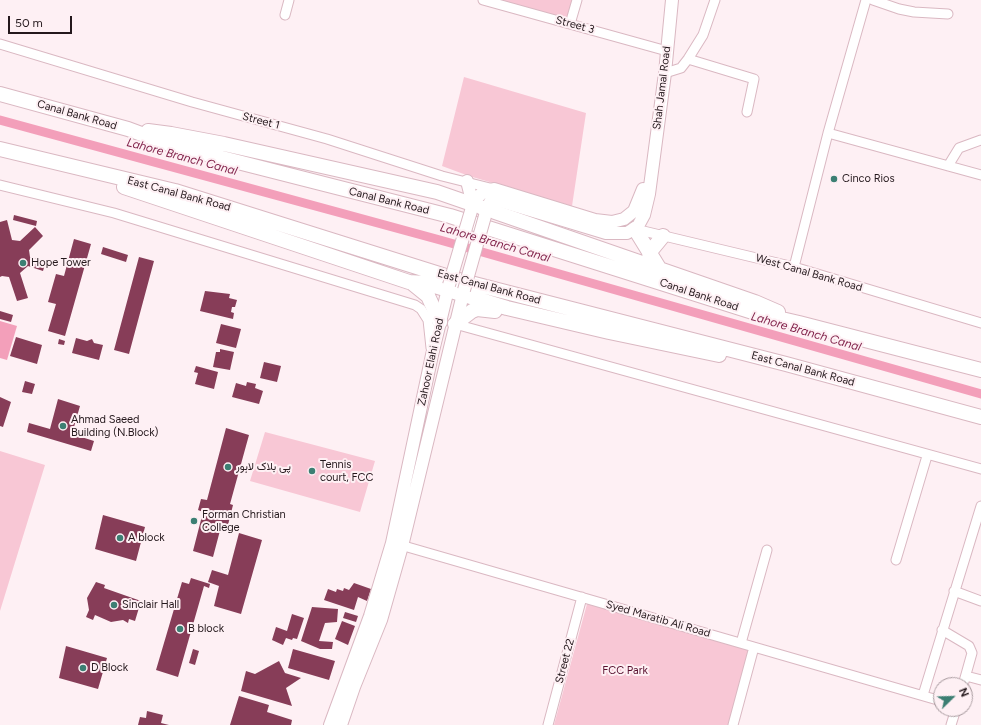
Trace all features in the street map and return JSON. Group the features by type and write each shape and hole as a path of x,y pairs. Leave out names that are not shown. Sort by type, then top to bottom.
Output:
{"highway":[{"name":"Canal Bank Road","path":"0,94 128,129 171,146 450,216 756,313 799,322"},
{"path":"128,129 172,134 224,144 443,194 486,213 659,268 755,302 799,322 981,370"},
{"name":"East Canal Bank Road","path":"0,149 175,191 455,279 786,364 981,417"},
{"path":"44,160 291,244 410,282 449,287 507,308 706,353 786,364"},
{"path":"635,229 659,268"},
{"path":"649,253 663,236"},
{"path":"410,282 428,296 440,322"},
{"path":"455,324 472,311 478,309 484,308 497,312 507,308"}],"main road":[{"name":"Shah Jamal Road","path":"635,229 641,222 646,207 668,51 672,0"},
{"path":"472,208 484,192 494,189 595,220 612,222 624,219 634,211 650,176"},
{"path":"467,182 472,208"},
{"path":"486,213 490,202 497,200 600,232 621,233 635,229"},
{"name":"Zahoor Elahi Road","path":"341,725 381,620 397,544 432,355 449,287 472,208"},
{"name":"Zahoor Elahi Road","path":"330,725 397,544 463,292 486,213"}],"street":[{"path":"285,15 289,0"},
{"name":"Street 3","path":"483,0 668,51"},
{"path":"570,24 577,0"},
{"path":"665,73 681,68 688,59 703,35 715,0"},
{"path":"794,267 828,133 866,0"},
{"path":"873,0 899,9 914,12 948,14"},
{"name":"Street 1","path":"0,44 494,189"},
{"path":"688,59 754,79 747,112"},
{"path":"828,133 981,175"},
{"path":"948,166 960,148 981,140"},
{"path":"0,185 114,213 415,305 421,309 428,320 432,355"},
{"name":"West Canal Bank Road","path":"635,229 794,267 981,323"},
{"path":"455,324 927,456 981,469"},
{"path":"896,560 927,456"},
{"path":"923,695 981,506"},
{"name":"Syed Maratib Ali Road","path":"397,544 933,698"},
{"path":"741,643 767,550"},
{"path":"954,592 981,601"},
{"name":"Street 22","path":"548,725 582,597"},
{"path":"942,630 969,646 972,653 966,676 981,680"},
{"path":"733,725 754,647"}],"green space":[{"path":"483,0 577,0 570,24"},
{"path":"464,77 586,113 572,206 469,176 442,166"},
{"name":"Tennis court, FCC","path":"265,432 375,461 360,512 250,481"},
{"path":"0,451 45,465 0,611"},
{"name":"FCC Park","path":"587,604 749,649 730,725 554,725"}],"shaded area":[{"path":"0,321 17,326 7,360 0,358"}],"building":[{"path":"14,215 37,221 36,226 13,220"},
{"name":"Hope Tower","path":"7,220 12,240 20,241 35,227 43,236 29,250 30,257 46,261 43,271 28,266 20,273 28,298 17,301 9,277 0,277 0,222"},
{"path":"74,239 91,244 65,336 48,331 56,304 48,302 56,274 64,276"},
{"path":"103,247 128,255 126,262 101,254"},
{"path":"139,257 154,261 129,354 114,350"},
{"path":"205,291 230,294 229,298 237,300 235,307 232,307 231,312 234,313 233,319 200,311"},
{"path":"0,311 13,315 11,322 0,319"},
{"path":"221,324 241,329 236,348 216,343"},
{"path":"16,337 42,345 37,364 10,356"},
{"path":"76,338 87,341 92,339 94,343 103,345 99,360 72,353"},
{"path":"59,339 65,341 64,345 58,344"},
{"path":"220,349 234,352 230,370 213,367 216,352 220,352"},
{"path":"264,362 281,366 277,382 260,378"},
{"path":"196,366 218,372 214,389 195,384 198,373 194,372"},
{"path":"25,381 35,384 32,394 22,392"},
{"path":"247,382 256,384 255,388 263,391 259,404 232,397 236,383 246,386"},
{"path":"0,397 11,402 3,427 0,426"},
{"name":"Ahmad Saeed Building (N.Block)","path":"58,399 80,406 72,434 94,441 91,451 27,432 29,423 50,429"},
{"name":"پی بلاک لاہور","path":"226,428 249,435 230,504 233,505 228,525 222,523 213,557 193,551 203,512 198,510 201,499 207,500"},
{"name":"A block","path":"103,515 145,527 136,561 95,549"},
{"path":"239,533 262,540 241,614 214,606 219,586 208,582 212,570 228,575"},
{"name":"B block","path":"191,578 210,584 209,588 204,586 178,677 156,670 182,582 189,584"},
{"name":"Sinclair Hall","path":"96,582 105,585 104,588 141,601 135,621 129,619 128,623 123,620 111,622 95,615 93,620 86,617 89,610 87,598"},
{"path":"354,583 371,589 367,601 358,597 354,610 324,600 328,589 336,592 337,589 343,591 344,588 349,590"},
{"path":"312,607 338,609 337,622 325,623 319,641 333,642 332,649 320,649 301,641"},
{"path":"345,612 358,616 356,622 343,618"},
{"path":"292,614 304,618 297,639 293,638 292,640 286,638 283,645 272,640 276,627 287,631"},
{"path":"342,621 355,626 348,645 335,639"},
{"name":"D Block","path":"66,646 107,658 98,689 59,678"},
{"path":"193,649 199,651 195,665 189,663"},
{"path":"293,649 335,661 329,680 288,668"},
{"path":"279,661 285,673 301,678 286,688 292,706 241,691 246,671 255,674"},
{"path":"239,696 269,705 267,712 292,720 291,725 230,725"},
{"path":"147,711 163,715 161,723 169,725 138,725 140,717 146,718"}],"waterway":[{"name":"Lahore Branch Canal","path":"0,120 440,240 981,394"}],"place":[{"name":"Cinco Rios","path":"834,179"},
{"name":"Hope Tower","path":"23,263"},
{"name":"Ahmad Saeed Building (N.Block)","path":"63,426"},
{"name":"پی بلاک لاہور","path":"228,467"},
{"name":"Tennis court, FCC","path":"312,471"},
{"name":"Forman Christian College","path":"194,521"},
{"name":"A block","path":"120,538"},
{"name":"Sinclair Hall","path":"114,605"},
{"name":"B block","path":"180,629"},
{"name":"D Block","path":"83,668"}]}
